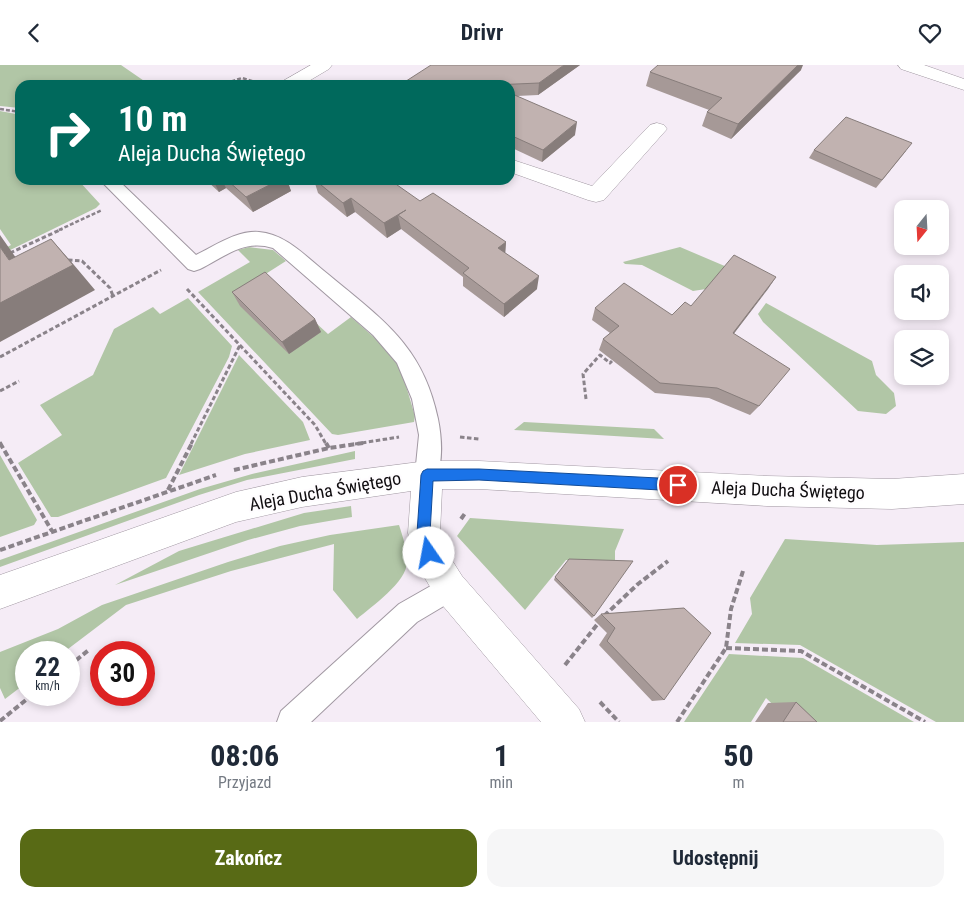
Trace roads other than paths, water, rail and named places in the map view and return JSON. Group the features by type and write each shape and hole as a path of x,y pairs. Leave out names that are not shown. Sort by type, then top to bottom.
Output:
{"street":[{"path":"298,80 323,65"},
{"path":"907,65 964,85"},
{"path":"515,167 596,195 657,129"},
{"path":"427,475 424,533 429,553 450,587 566,722"},
{"name":"Aleja Ducha Świętego","path":"0,592 236,507 302,492 427,475 479,475 767,491 882,494 964,489"}],"lane":[{"path":"113,185 194,264 244,239 260,238 279,244 380,329 404,357 423,399 430,435 427,475"},
{"path":"291,721 408,613 450,587"}]}
